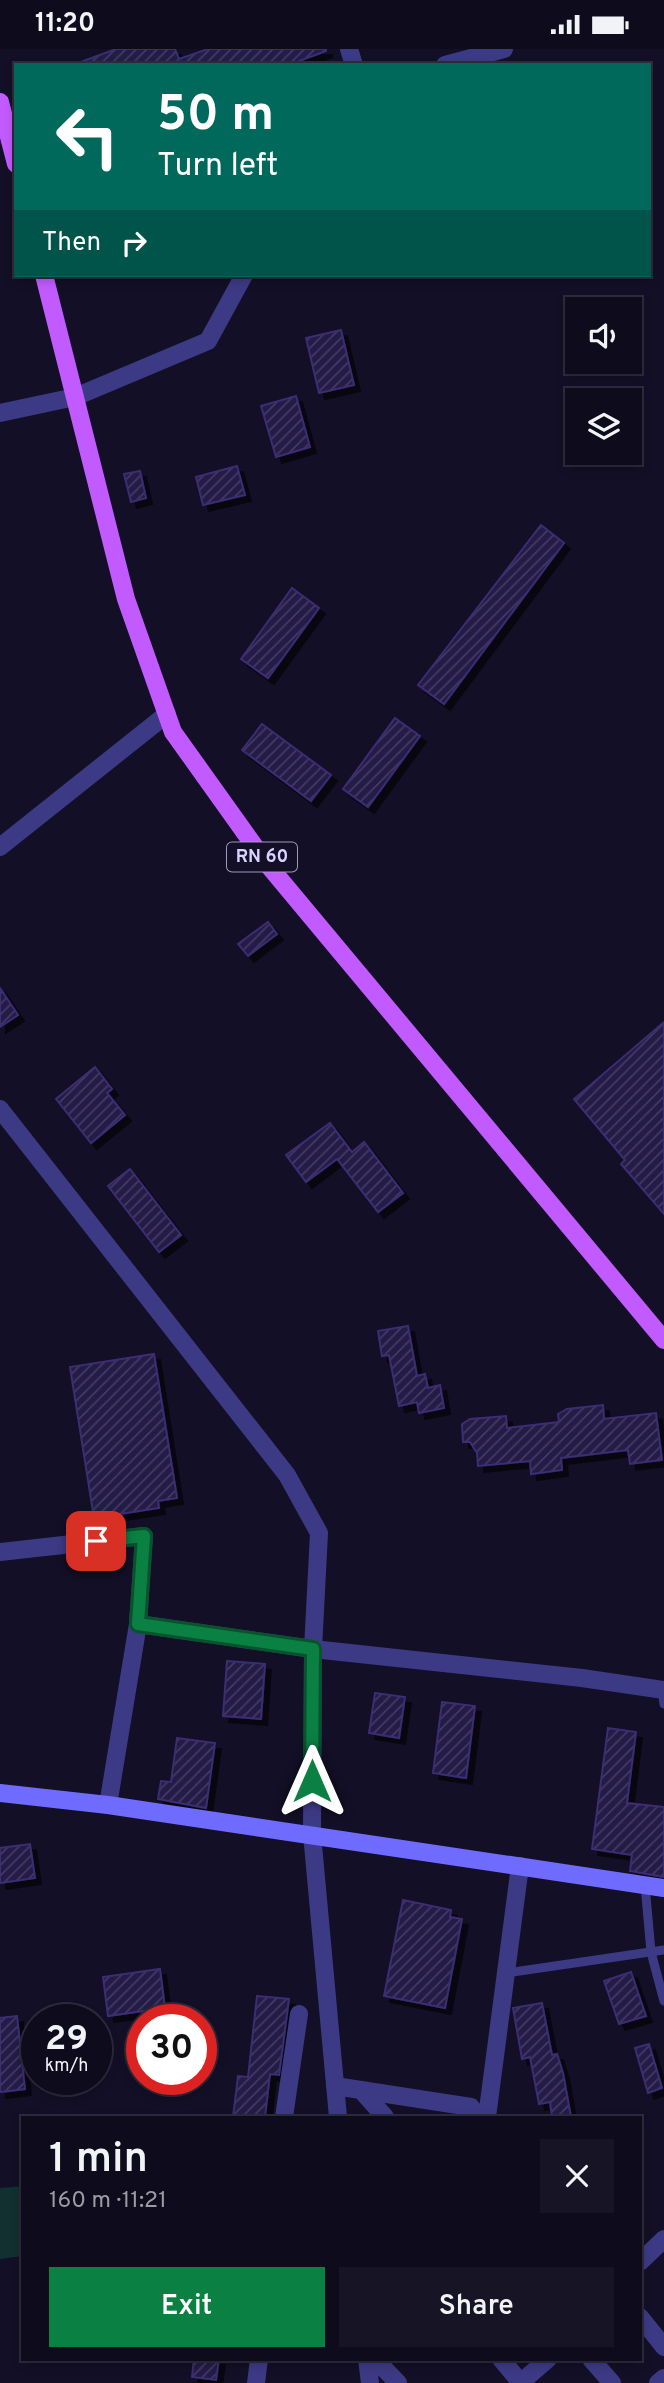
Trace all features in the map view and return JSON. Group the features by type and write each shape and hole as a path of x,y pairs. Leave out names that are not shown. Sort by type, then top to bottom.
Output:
{"main road":[{"path":"0,102 14,156"},
{"name":"RN 60","path":"45,277 127,599 173,731 268,865 664,1340"},
{"path":"0,1793 108,1805 312,1834 664,1888"}],"street":[{"path":"452,63 505,49"},
{"path":"0,413 75,397 208,341 243,277"},
{"path":"0,847 167,713"},
{"path":"0,1109 287,1475 319,1533 313,1649 312,1834 338,2116"},
{"path":"0,1552 144,1536 138,1624 108,1805"},
{"path":"138,1624 313,1649 582,1678 663,1694"},
{"path":"487,2116 520,1866"},
{"path":"284,2116 299,2014"},
{"path":"335,2086 471,2107 478,2116"},
{"path":"361,2090 383,2116"},
{"path":"642,2260 664,2239"},
{"path":"642,2320 664,2347"},
{"path":"256,2383 259,2361"},
{"path":"367,2361 370,2383"},
{"path":"377,2361 398,2383"},
{"path":"503,2361 521,2383 546,2361"},
{"path":"593,2361 612,2383"},
{"path":"657,2383 664,2378"}],"lane":[{"path":"645,1885 651,1952 664,2001"},
{"path":"506,1973 664,1950"}],"green space":[{"path":"21,2186 21,2256 0,2259 0,2188"}],"building":[{"path":"116,49 175,49 179,59 208,49 326,49 299,61 300,63 78,63"},
{"path":"341,330 354,385 319,393 306,338"},
{"path":"296,396 310,447 276,457 261,406"},
{"path":"237,466 245,495 203,505 196,477"},
{"path":"140,471 146,498 131,502 124,474"},
{"path":"541,525 564,543 444,704 418,685"},
{"path":"292,588 319,608 268,678 241,659"},
{"path":"395,718 420,736 368,807 343,789"},
{"path":"262,724 331,775 311,801 242,750"},
{"path":"268,922 277,934 248,956 238,944"},
{"path":"0,988 18,1015 0,1027"},
{"path":"664,1022 664,1214 621,1164 625,1160 574,1099"},
{"path":"95,1067 112,1089 107,1093 125,1115 91,1143 56,1099"},
{"path":"330,1123 352,1152 364,1142 403,1193 378,1212 337,1159 306,1182 286,1155"},
{"path":"130,1169 181,1235 159,1252 108,1186"},
{"path":"408,1326 417,1376 425,1374 428,1388 440,1385 444,1408 419,1413 417,1402 399,1406 389,1355 382,1356 378,1331"},
{"path":"154,1354 177,1498 158,1501 159,1508 94,1518 70,1367"},
{"path":"603,1405 604,1419 656,1413 662,1460 630,1464 628,1450 561,1458 562,1470 531,1474 530,1461 478,1466 477,1453 470,1442 463,1442 462,1424 470,1419 506,1416 507,1428 559,1422 558,1414 567,1409"},
{"path":"227,1661 265,1664 261,1719 223,1716"},
{"path":"375,1693 405,1697 399,1738 369,1733"},
{"path":"442,1702 475,1706 466,1778 433,1773"},
{"path":"608,1728 636,1732 627,1803 664,1807 664,1877 630,1871 632,1855 592,1849"},
{"path":"177,1738 215,1743 206,1808 158,1799 161,1781 171,1782"},
{"path":"30,1844 35,1878 0,1883 0,1848"},
{"path":"403,1900 451,1910 450,1917 462,1919 445,2008 384,1996"},
{"path":"160,1969 164,2004 126,2004 126,2013 112,2015 112,2004 106,2004 103,1977"},
{"path":"631,1972 646,2016 619,2024 604,1981"},
{"path":"257,1996 289,1999 279,2075 270,2074 265,2116 233,2116 238,2076 248,2077"},
{"path":"542,2003 552,2055 557,2054 563,2073 571,2116 552,2116 550,2102 539,2104 530,2057 522,2059 513,2008"},
{"path":"17,2016 21,2089 0,2092 0,2018"},
{"path":"649,2044 662,2088 648,2093 635,2048"},
{"path":"194,2361 219,2361 216,2380 192,2377"}],"route":[{"path":"96,1541 144,1536 138,1624 313,1649 312,1781"}]}
